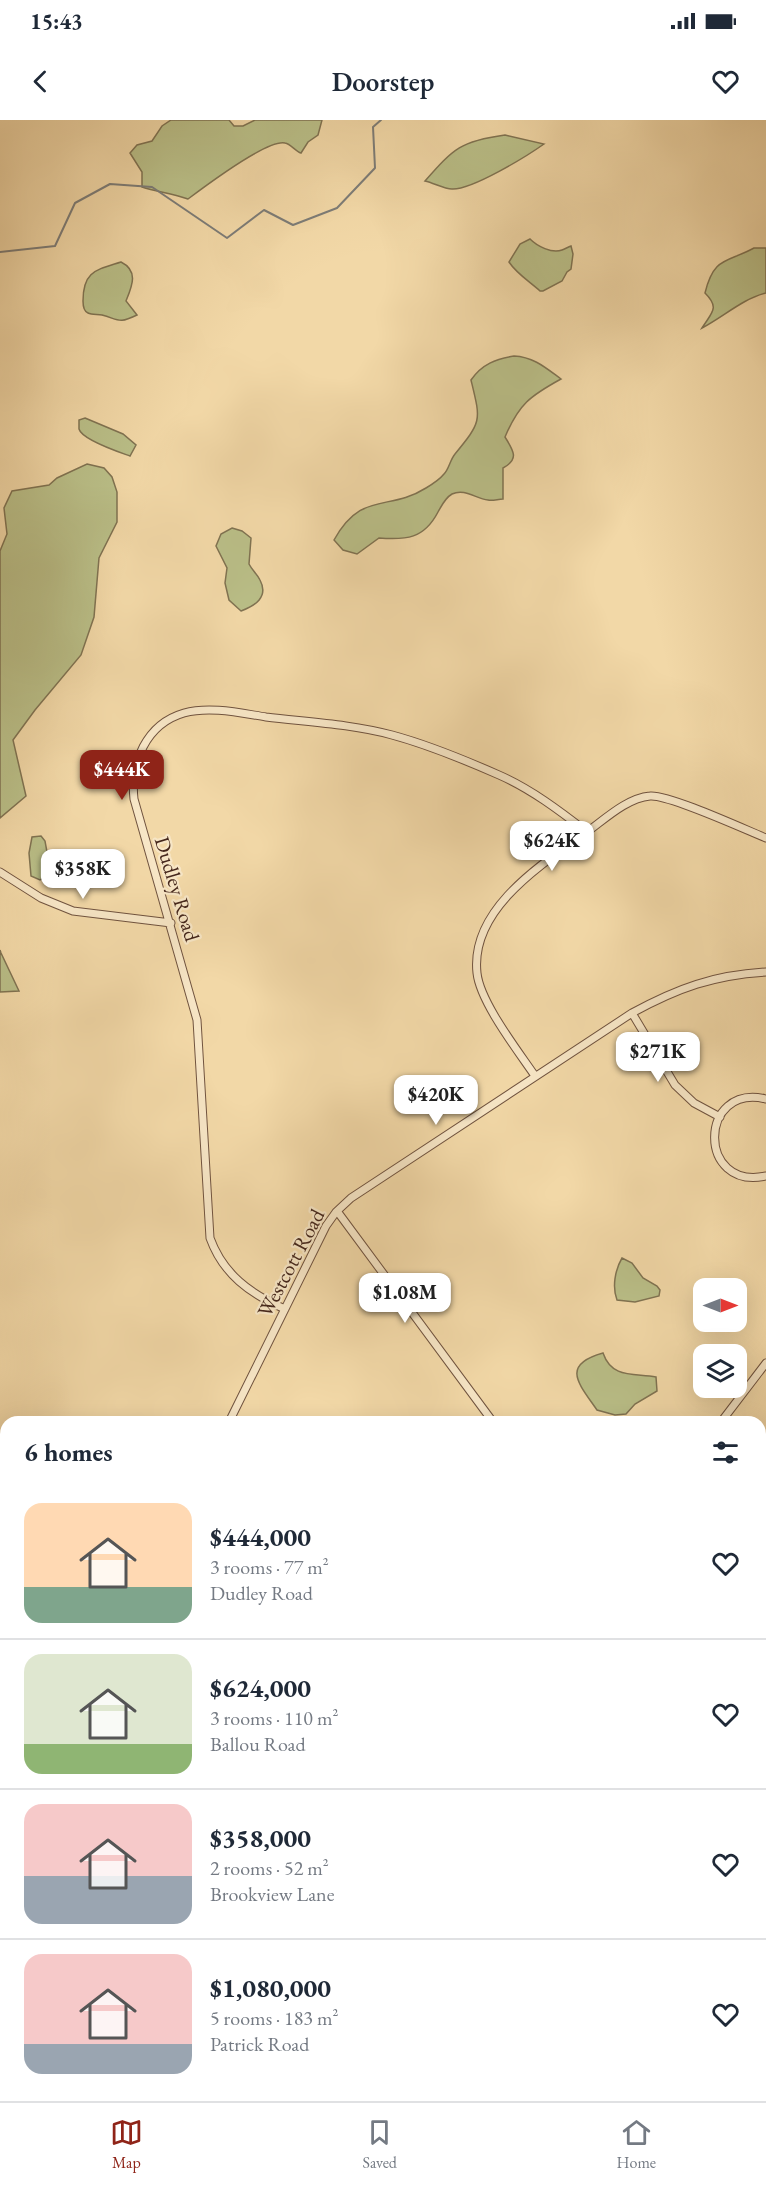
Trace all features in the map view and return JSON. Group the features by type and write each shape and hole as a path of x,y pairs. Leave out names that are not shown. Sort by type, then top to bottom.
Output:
{"street":[{"name":"Dudley Road","path":"285,1309 260,1297 236,1279 218,1258 210,1238 197,1020 134,800 133,774 138,757 151,734 172,717 191,711 221,711 393,736 446,753 502,776 552,805 587,832"},
{"path":"535,1076 494,1014 481,987 476,970 478,950 493,915 514,887 617,810 651,795 676,802 766,838"},
{"path":"0,872 41,898 73,911 171,923"},
{"name":"Westcott Road","path":"232,1416 326,1227 337,1211 375,1181 632,1013 668,994 699,982 725,976 766,972"},
{"path":"632,1013 675,1085 687,1099 720,1117"},
{"path":"766,1099 750,1097 741,1099 725,1109 720,1117 714,1140 723,1163 742,1176 766,1176"},
{"path":"337,1211 490,1416"},
{"path":"726,1416 766,1363"}],"green space":[{"path":"171,120 229,120 234,126 243,126 255,120 322,120 318,135 308,142 301,153 285,143 265,148 236,165 188,199 142,187 142,172 130,153 137,145 152,141 162,126"},
{"path":"505,135 544,144 499,171 461,188 449,189 425,181 459,148 478,140"},
{"path":"530,239 541,247 554,251 571,246 573,254 571,269 562,281 543,291 523,277 509,262 520,244"},
{"path":"754,248 766,248 766,293 742,303 702,328 713,310 710,298 705,293 713,272 723,262"},
{"path":"121,262 132,274 132,284 126,301 137,315 126,320 119,320 86,312 83,301 85,283 88,278 98,270"},
{"path":"514,356 534,361 561,379 533,396 515,416 510,426 505,437 512,450 513,458 503,468 503,499 488,500 457,492 447,498 433,521 420,533 398,539 379,538 357,554 343,550 334,540 344,524 355,514 376,504 412,495 444,474 453,456 475,427 477,404 471,380 490,363"},
{"path":"85,418 123,434 136,445 130,456 102,445 82,433 79,429 79,420"},
{"path":"87,464 104,468 112,477 117,492 117,522 99,558 94,617 81,655 13,740 26,796 0,818 0,551 7,534 4,508 12,491 49,485 57,478"},
{"path":"232,528 242,531 251,538 249,564 259,578 263,591 256,603 241,611 229,600 225,583 227,568 216,546 221,534"},
{"path":"41,836 45,841 51,874 40,880 31,876 29,853 32,837"},
{"path":"0,950 1,953 19,991 0,992"},
{"path":"622,1258 632,1263 643,1278 657,1286 660,1290 659,1296 635,1302 617,1300 615,1279"},
{"path":"603,1353 612,1367 618,1371 656,1377 657,1391 635,1404 626,1414 615,1415 597,1410 580,1384 577,1369 581,1363"}],"waterway":[{"path":"0,252 55,246 75,203 110,184 152,187 227,238 264,210 293,225 337,208 375,168 373,127 381,120"}]}
